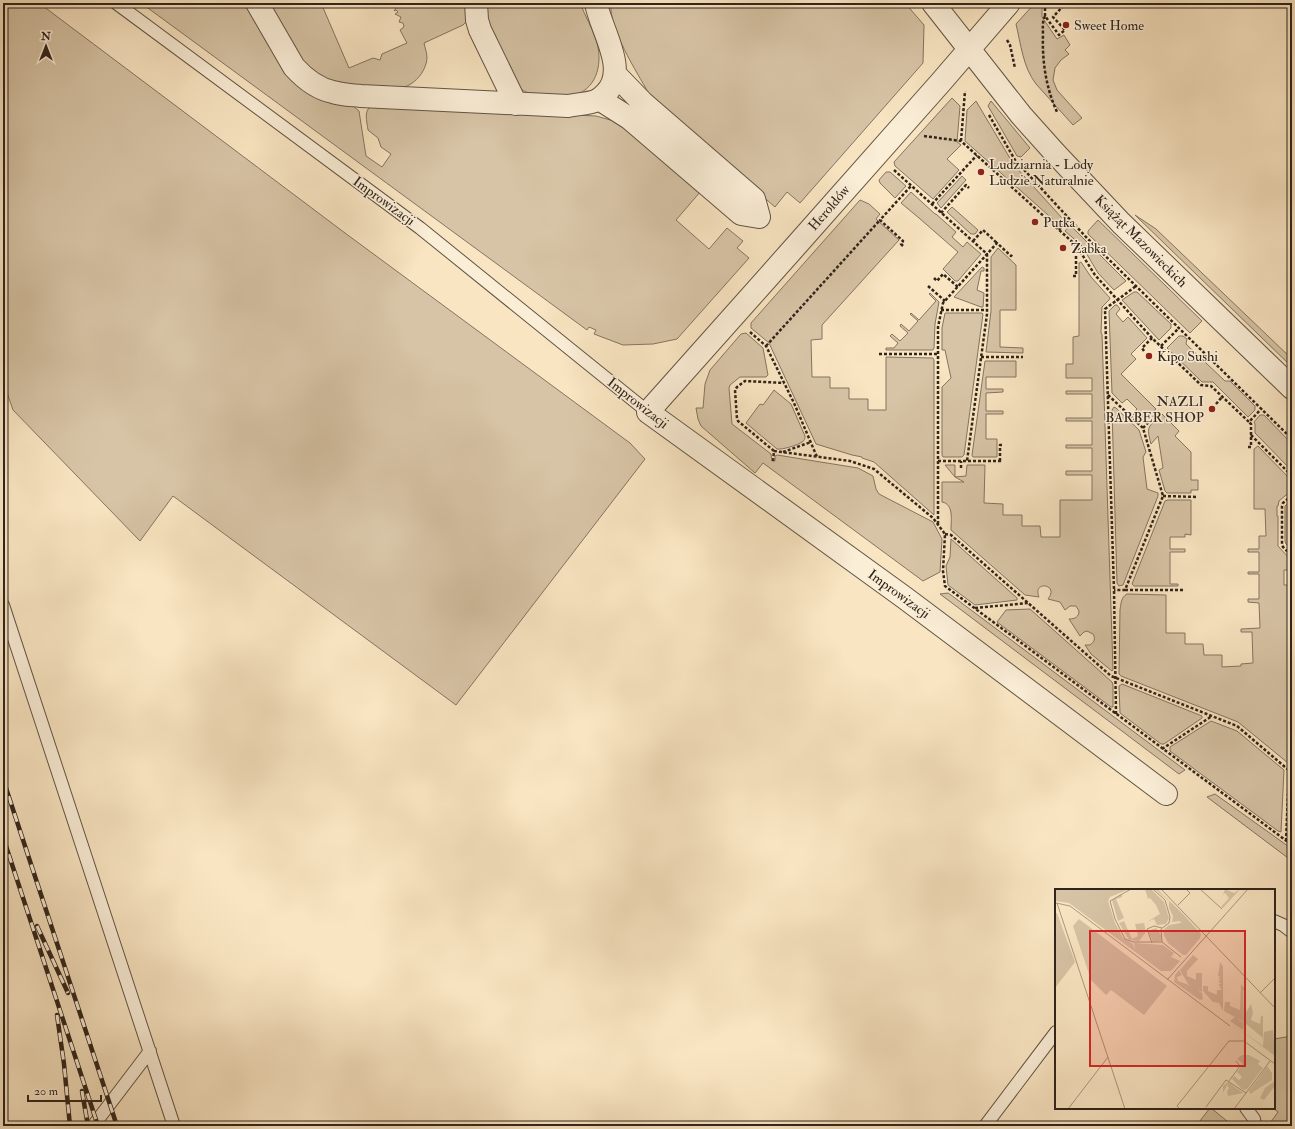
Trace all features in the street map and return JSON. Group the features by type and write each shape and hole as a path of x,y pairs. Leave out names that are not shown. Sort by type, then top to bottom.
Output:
{"street":[{"path":"257,3 294,67 302,76 311,82 333,92 361,96 568,106 599,99 610,89 615,74"},
{"path":"476,3 477,20 480,30 516,104"},
{"path":"596,3 598,13 611,46 615,74 636,110 740,214 759,217 754,199 636,110 599,99"},
{"name":"Książąt Mazowieckich","path":"933,3 1021,115 1087,188 1292,388"},
{"name":"Heroldów","path":"648,412 1009,3"},
{"name":"Improwizacji","path":"648,412 905,598 1166,794"}],"lane":[{"name":"Improwizacji","path":"116,3 420,228 648,412"},
{"path":"3,605 174,1126"},
{"path":"1275,921 1292,932"},
{"path":"985,1126 1055,1033"},
{"path":"93,1126 150,1051"},
{"path":"1247,1109 1254,1119 1255,1126"}],"path":[{"path":"1045,3 1045,16 1043,23 1044,60 1050,96 1057,112"},
{"path":"1045,16 1059,35 1065,30 1053,17 1066,3"},
{"path":"992,22 1009,43 1018,74"},
{"path":"961,141 965,90"},
{"path":"987,112 1015,160 1069,218 1292,439"},
{"path":"922,136 961,141 1001,180 1059,230 1068,240 1076,245 1094,274 1179,366 1201,385 1211,386 1251,424 1251,447 1248,447"},
{"path":"932,204 977,155"},
{"path":"893,170 987,254"},
{"path":"766,346 911,186"},
{"path":"941,213 966,186 969,188"},
{"path":"1059,230 1069,218"},
{"path":"880,220 903,241 901,244 904,246"},
{"path":"973,241 983,230 997,243 1002,245 1011,256 1013,253"},
{"path":"990,237 993,234"},
{"path":"967,461 987,310 987,254 997,243"},
{"path":"938,525 938,327 941,310 944,301 997,243"},
{"path":"1073,276 1076,276 1076,245"},
{"path":"934,278 937,281 943,274 958,287"},
{"path":"928,286 944,301"},
{"path":"1116,715 1106,309 1117,299 1136,286"},
{"path":"941,310 987,310"},
{"path":"1160,346 1179,328"},
{"path":"749,331 766,346 818,457"},
{"path":"1144,351 1142,348 1152,338"},
{"path":"880,354 938,354"},
{"path":"981,357 1023,357"},
{"path":"784,384 745,381 737,387 735,390 738,422 774,451 852,461 874,469 933,518 944,534 943,571 945,586 1292,845"},
{"path":"1108,395 1143,428 1163,496 1126,590"},
{"path":"1216,404 1222,397"},
{"path":"1249,422 1262,408"},
{"path":"1143,428 1159,411"},
{"path":"1251,434 1292,476"},
{"path":"782,452 811,442"},
{"path":"938,461 1001,461 1000,445 1003,445"},
{"path":"773,461 774,451"},
{"path":"961,461 961,468"},
{"path":"1292,495 1282,504 1282,542 1283,547 1292,556"},
{"path":"1163,496 1198,497"},
{"path":"944,534 951,535 1111,676 1237,726 1292,773"},
{"path":"1114,590 1185,590"},
{"path":"974,608 1028,603"},
{"path":"1162,749 1212,716"},
{"path":"1286,841 1289,770"}],"shaded area":[{"path":"3,3 39,3 345,233 630,443 645,459 456,705 173,496 140,541 13,410 3,381"},
{"path":"141,3 246,3 280,61 352,105 359,111 366,156 382,167 391,154 381,147 378,138 368,130 366,120 367,110 372,106 596,116 614,121 622,125 701,191 676,220 709,249 727,228 743,241 737,248 749,258 677,339 653,344 623,345 594,334 596,330 589,327 587,330"},
{"path":"267,3 321,3 349,68 373,58 380,60 382,54 407,43 400,30 404,26 403,23 399,22 401,17 395,14 398,12 396,10 394,11 396,8 393,3 467,3 468,20 463,25 424,43 427,56 426,63 418,78 405,87 383,88 330,80 311,70 283,32"},
{"path":"485,3 580,3 599,51 598,68 592,83 586,89 570,96 533,94 521,89 517,86 483,14"},
{"path":"611,3 905,3 924,25 923,63 800,203 787,192 775,207 655,102 624,50 614,25 611,13"},
{"path":"1035,3 1042,3 1042,17 1057,39 1064,35 1070,45 1065,50 1069,54 1061,60 1055,68 1053,80 1057,90 1082,118 1073,125 1036,84 1025,63 1016,24"},
{"path":"952,98 960,106 957,142 961,145 947,159 959,170 933,199 895,166 894,162"},
{"path":"976,101 1014,165 1062,218 1057,223 965,141 967,110"},
{"path":"991,101 1030,148 1021,157 1017,156 988,106"},
{"path":"886,172 890,172 906,186 895,198 880,183 879,180"},
{"path":"962,176 966,180 941,208 937,203"},
{"path":"911,192 956,232 952,237 963,247 967,242 981,254 958,281 955,281 943,269 958,252 901,203"},
{"path":"860,200 869,204 880,214 876,219 899,240 822,325 822,339 811,340 812,377 830,377 830,388 849,388 849,399 868,399 868,410 886,410 886,357 933,358 934,515 874,462 862,457 816,444 769,343 751,328 751,323"},
{"path":"952,207 978,230 975,234 971,234 947,212"},
{"path":"1135,215 1156,229 1292,359 1292,367"},
{"path":"1098,220 1202,321 1190,333 1088,234 1088,231"},
{"path":"1070,225 1126,281 1114,290 1098,273 1082,246 1065,231"},
{"path":"998,248 1016,265 1016,310 1000,310 1000,347 1023,348 1023,353 986,352 991,311 991,257"},
{"path":"1081,262 1091,277 1110,298 1102,307 1101,333 1112,671 1091,654 1085,645 1090,645 1093,642 1093,634 1087,631 1080,636 1069,619 1075,618 1078,615 1079,611 1076,606 1070,606 1065,610 1060,602 1048,599 1051,594 1051,590 1049,587 1045,586 1039,588 1039,597 1025,595 951,530 950,509 946,503 942,502 942,482 964,482 955,477 966,476 967,465 985,465 984,503 1003,504 1003,515 1022,515 1022,526 1040,526 1041,537 1060,537 1060,500 1092,500 1092,475 1066,475 1066,471 1092,471 1092,448 1066,448 1066,445 1092,445 1092,421 1066,421 1066,418 1092,418 1092,394 1066,394 1066,391 1092,391 1092,378 1066,378 1066,364 1073,364 1073,337 1079,336 1079,263"},
{"path":"982,267 984,268 984,271 981,271 977,290 984,293 983,307 954,297"},
{"path":"1134,292 1137,292 1171,324 1171,328 1159,340 1122,300"},
{"path":"930,293 939,302 935,324 933,350 886,350 886,348 894,348 898,343 890,336 892,334 900,341 908,333 900,326 901,324 909,331 918,321 910,314 911,313 919,320 936,301 929,294"},
{"path":"1117,305 1120,309 1116,314 1123,322 1128,317 1147,338 1131,354 1136,359 1121,374 1156,409 1142,421 1140,421 1133,414 1137,409 1127,399 1122,403 1112,393 1109,311"},
{"path":"945,313 983,314 964,455 962,457 943,457 942,455 942,387 951,378 945,350 942,350 942,328"},
{"path":"746,333 763,348 768,375 766,377 740,377 730,385 732,424 771,454 772,461 775,461 775,456 777,455 858,468 873,476 876,489 879,494 933,522 942,539 940,572 923,581 763,463 755,473 701,426 696,408 703,408 705,384 710,370 741,334"},
{"path":"1179,336 1183,336 1187,339 1186,344 1225,381 1230,381 1255,406 1255,410 1248,417 1213,382 1202,382 1167,348"},
{"path":"985,361 1016,361 1016,377 986,377 986,389 1003,389 1003,392 986,393 986,411 1003,411 1003,414 986,414 986,439 997,439 997,457 973,457 972,455"},
{"path":"774,390 791,404 805,436 805,439 800,443 782,449 777,449 746,423 760,404 763,405"},
{"path":"1114,407 1139,430 1146,452 1143,457 1147,489 1158,493 1123,585 1119,586 1117,583 1112,410"},
{"path":"1162,414 1179,431 1175,436 1191,452 1191,480 1198,480 1198,490 1191,490 1191,493 1167,493 1165,491 1159,470 1163,468 1158,436 1151,444 1149,433 1149,427"},
{"path":"1260,415 1264,415 1292,444 1292,471 1255,433 1254,422"},
{"path":"1258,446 1292,481 1292,490 1279,501 1277,506 1278,546 1291,560 1291,570 1284,570 1284,585 1291,585 1290,760 1288,763 1238,722 1119,674 1120,610 1122,599 1127,594 1166,595 1166,633 1185,633 1185,644 1203,644 1204,655 1222,655 1222,667 1241,666 1241,664 1253,663 1252,632 1241,632 1241,629 1260,628 1259,603 1248,602 1248,599 1259,599 1259,574 1248,574 1248,572 1259,572 1259,552 1248,552 1248,549 1259,549 1259,536 1266,536 1265,509 1254,509 1254,449"},
{"path":"945,465 955,465 955,477"},
{"path":"1191,500 1191,535 1185,534 1185,537 1170,537 1170,549 1185,549 1185,552 1170,552 1170,584 1178,584 1178,586 1134,586 1132,584 1165,501"},
{"path":"1292,500 1292,550 1285,541 1285,506"},
{"path":"951,539 1017,598 1017,600 975,605 948,585 946,566 950,557"},
{"path":"948,593 1185,770 1179,774 940,594"},
{"path":"1030,609 1112,682 1113,707 997,622 1006,610"},
{"path":"1122,684 1202,716 1202,718 1164,744 1161,744 1120,713 1119,686"},
{"path":"1211,721 1237,731 1284,770 1281,832 1170,751 1170,747"},
{"path":"1215,794 1292,849 1292,861 1207,797"},
{"path":"1292,1036 1292,1126 1268,1126 1278,1112 1274,1109 1275,1039"},
{"path":"1209,1109 1212,1109 1233,1126 1196,1126"}],"railway":[{"path":"3,779 117,1126"},
{"path":"3,837 98,1126"},
{"path":"37,926 68,993"},
{"path":"57,1015 64,1064 70,1126"},
{"path":"82,1091 88,1126"}],"place":[{"name":"Sweet Home","path":"1066,25"},
{"name":"Ludziarnia - Lody Ludzie Naturalnie","path":"981,172"},
{"name":"Putka","path":"1035,222"},
{"name":"Żabka","path":"1063,248"},
{"name":"Kipo Sushi","path":"1149,356"},
{"name":"NAZLI BARBER SHOP","path":"1212,409"}]}
